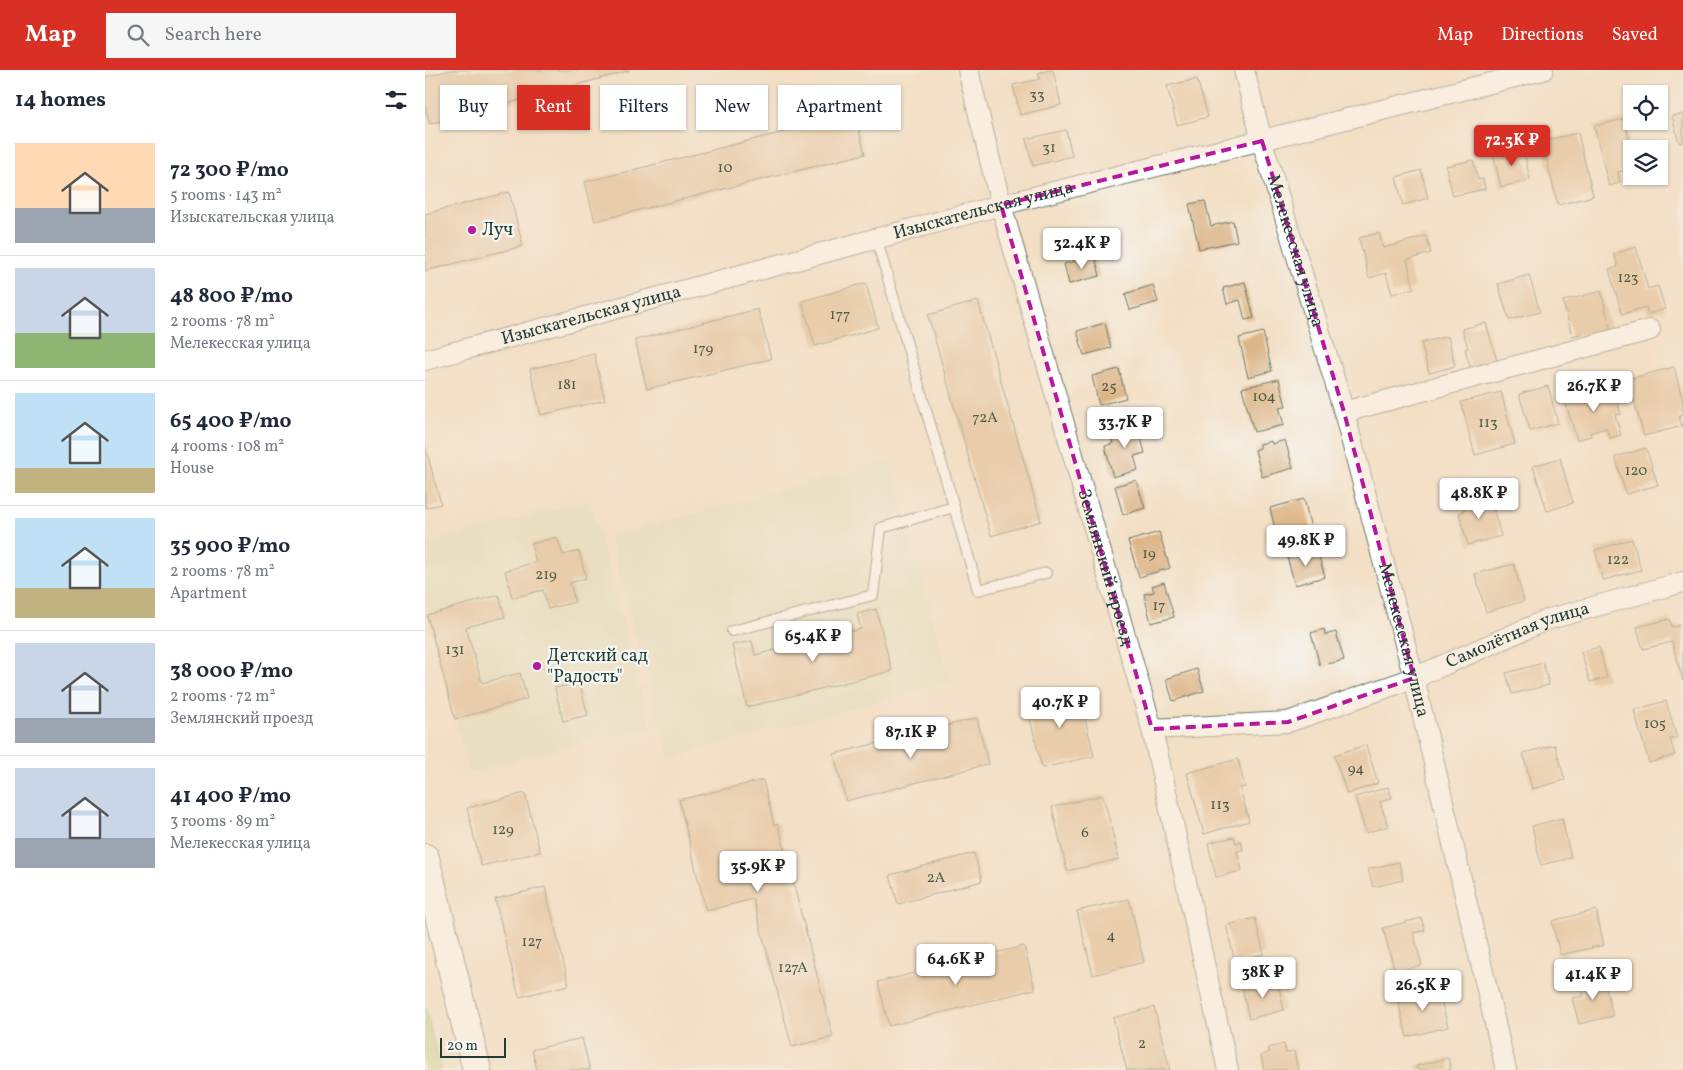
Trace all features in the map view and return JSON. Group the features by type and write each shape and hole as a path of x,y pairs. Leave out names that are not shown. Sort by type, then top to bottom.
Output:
{"main road":[{"path":"425,858 477,1070"}],"street":[{"name":"Землянский проезд","path":"968,70 1001,205 1152,729 1229,1070"},
{"name":"Мелекесская улица","path":"1244,70 1262,141 1344,412 1414,678 1506,1070"},
{"name":"Изыскательская улица","path":"425,360 1001,205 1543,70"},
{"path":"1344,412 1650,330"},
{"name":"Самолётная улица","path":"1152,729 1288,722 1414,678 1546,620 1683,582"}],"lane":[{"path":"876,238 979,590 1046,574"},
{"path":"732,631 873,595 881,528 954,507"}],"highlighted area":[{"path":"1262,141 1344,412 1414,678 1288,722 1152,729 1001,205"}],"shaded area":[{"path":"890,460 950,681 670,758 609,537"},
{"name":"Детский сад \"Радость\"","path":"590,500 650,725 469,773 425,608 425,544"}],"green space":[{"path":"425,1008 441,1070 425,1070"}],"building":[{"path":"450,70 629,70 576,85 517,85 517,101 507,103 507,85 440,85 440,121 430,124 425,106 425,77"},
{"path":"1053,70 1061,105 1020,115 1013,85 1040,79 1038,73"},
{"path":"1197,79 1208,117 1177,125 1167,86"},
{"path":"1683,114 1683,142 1679,143 1672,116"},
{"path":"1623,119 1623,130 1627,130 1630,140 1623,140 1623,171 1618,172 1620,183 1609,186 1594,126"},
{"path":"791,130 859,130 865,154 595,221 585,182"},
{"path":"1066,130 1072,156 1033,166 1026,139"},
{"path":"1578,133 1593,196 1558,205 1542,141"},
{"path":"1523,147 1530,180 1501,187 1493,154"},
{"path":"1473,160 1478,180 1483,179 1485,189 1453,196 1446,166"},
{"path":"1421,170 1428,198 1403,205 1396,177"},
{"name":"Луч","path":"509,192 523,246 425,271 425,214"},
{"path":"1205,201 1211,226 1233,221 1237,241 1199,249 1189,204"},
{"path":"1379,233 1383,248 1426,236 1431,253 1407,260 1414,288 1392,294 1386,273 1369,278 1359,238"},
{"path":"1636,247 1648,289 1658,286 1665,309 1648,314 1646,307 1622,314 1609,269 1618,267 1614,254"},
{"path":"1095,256 1100,276 1069,284 1064,264"},
{"path":"1529,275 1540,312 1509,320 1498,284"},
{"path":"1245,282 1254,318 1245,320 1240,300 1227,304 1223,288"},
{"path":"866,283 878,328 815,346 802,301"},
{"path":"1153,285 1158,302 1130,310 1125,294"},
{"path":"1601,291 1611,331 1582,338 1581,334 1572,336 1563,301"},
{"path":"978,301 1041,521 991,536 928,315"},
{"path":"758,309 771,359 647,389 635,340"},
{"path":"1105,323 1111,348 1084,355 1077,331"},
{"path":"1486,323 1497,361 1471,369 1465,349 1468,348 1462,329"},
{"path":"1263,332 1272,371 1248,377 1239,338"},
{"path":"1448,336 1455,366 1429,373 1421,343"},
{"path":"594,354 605,400 541,415 530,369"},
{"path":"1674,367 1683,401 1683,415 1679,416 1682,426 1644,436 1628,379"},
{"path":"1119,369 1126,398 1099,405 1092,376"},
{"path":"1279,379 1286,406 1279,407 1284,425 1254,432 1242,388"},
{"path":"1607,385 1611,399 1616,397 1621,414 1615,415 1621,435 1610,438 1606,428 1590,433 1591,436 1577,440 1564,398"},
{"path":"1548,386 1558,423 1530,431 1519,394"},
{"path":"1501,392 1515,444 1475,455 1461,402"},
{"path":"1136,420 1145,453 1134,456 1138,470 1113,477 1105,446 1113,444 1111,437 1115,436 1113,431 1119,429 1118,425"},
{"path":"1285,440 1293,468 1262,477 1255,450 1260,448 1260,444 1271,441 1272,444"},
{"path":"425,445 441,504 425,508"},
{"path":"1646,448 1658,485 1626,494 1615,457"},
{"path":"1560,458 1573,503 1547,511 1533,466"},
{"path":"1136,480 1145,508 1123,515 1115,486"},
{"path":"1489,493 1501,536 1468,545 1459,513 1464,511 1461,501"},
{"path":"1304,499 1311,528 1277,536 1270,508"},
{"path":"1159,532 1170,568 1139,577 1128,541"},
{"path":"557,537 563,555 579,551 586,578 570,583 575,602 548,609 543,590 512,598 505,571 536,562 531,544"},
{"path":"1632,539 1641,570 1603,580 1595,550"},
{"path":"1317,549 1325,577 1295,585 1287,557"},
{"path":"1514,564 1524,601 1486,612 1475,574"},
{"path":"1164,582 1174,617 1151,623 1144,594 1154,592 1152,586"},
{"path":"499,595 505,617 466,627 482,683 520,673 527,699 455,719 427,615"},
{"path":"876,609 892,671 747,707 732,645 752,641 755,655 861,629 857,614"},
{"path":"1670,619 1672,627 1683,625 1683,681 1672,642 1643,649 1637,627"},
{"path":"1324,629 1325,635 1336,632 1344,660 1320,666 1311,633"},
{"path":"1599,647 1607,678 1590,682 1581,652"},
{"path":"1543,663 1549,685 1512,694 1506,673"},
{"path":"1197,669 1204,691 1173,701 1166,679"},
{"path":"579,682 588,715 563,721 555,688"},
{"path":"1078,689 1094,756 1042,768 1026,702"},
{"path":"1666,701 1677,738 1670,739 1675,755 1649,763 1634,710"},
{"path":"977,718 988,764 846,801 834,754"},
{"path":"1366,745 1378,783 1347,794 1334,755"},
{"path":"1555,745 1565,780 1532,789 1523,753"},
{"path":"1238,759 1245,787 1240,788 1249,821 1204,834 1187,773"},
{"path":"763,780 774,825 778,824 833,1037 792,1047 753,899 706,911 679,800"},
{"path":"1388,787 1392,798 1380,802 1388,826 1366,833 1355,797"},
{"path":"525,793 540,852 481,866 467,808"},
{"path":"1103,795 1119,859 1067,871 1052,807"},
{"path":"1562,818 1571,858 1541,865 1532,826"},
{"path":"1234,837 1236,843 1241,841 1243,850 1237,851 1242,871 1216,877 1208,843"},
{"path":"974,853 982,881 898,904 890,875"},
{"path":"1399,862 1403,880 1373,887 1368,869"},
{"path":"545,887 569,985 519,997 495,899"},
{"path":"1129,899 1144,962 1093,975 1077,911"},
{"path":"1596,910 1604,945 1560,955 1552,921"},
{"path":"1255,918 1264,954 1235,961 1226,925"},
{"path":"1421,918 1425,930 1413,933 1422,965 1395,972 1383,928"},
{"path":"1024,946 1035,989 889,1026 878,982"},
{"path":"1603,975 1613,1016 1579,1024 1572,998 1584,996 1580,981"},
{"path":"1277,979 1284,1010 1249,1019 1242,987"},
{"path":"1438,988 1448,1027 1407,1037 1397,998"},
{"path":"1154,1007 1170,1070 1127,1070 1113,1018"},
{"path":"582,1038 590,1070 537,1070 532,1050"},
{"path":"1284,1044 1286,1053 1294,1051 1298,1070 1264,1070 1261,1055 1270,1052 1268,1048"},
{"path":"1448,1058 1451,1070 1418,1070 1416,1066"}],"place":[{"name":"Луч","path":"472,230"},
{"name":"Детский сад \"Радость\"","path":"537,666"}]}
